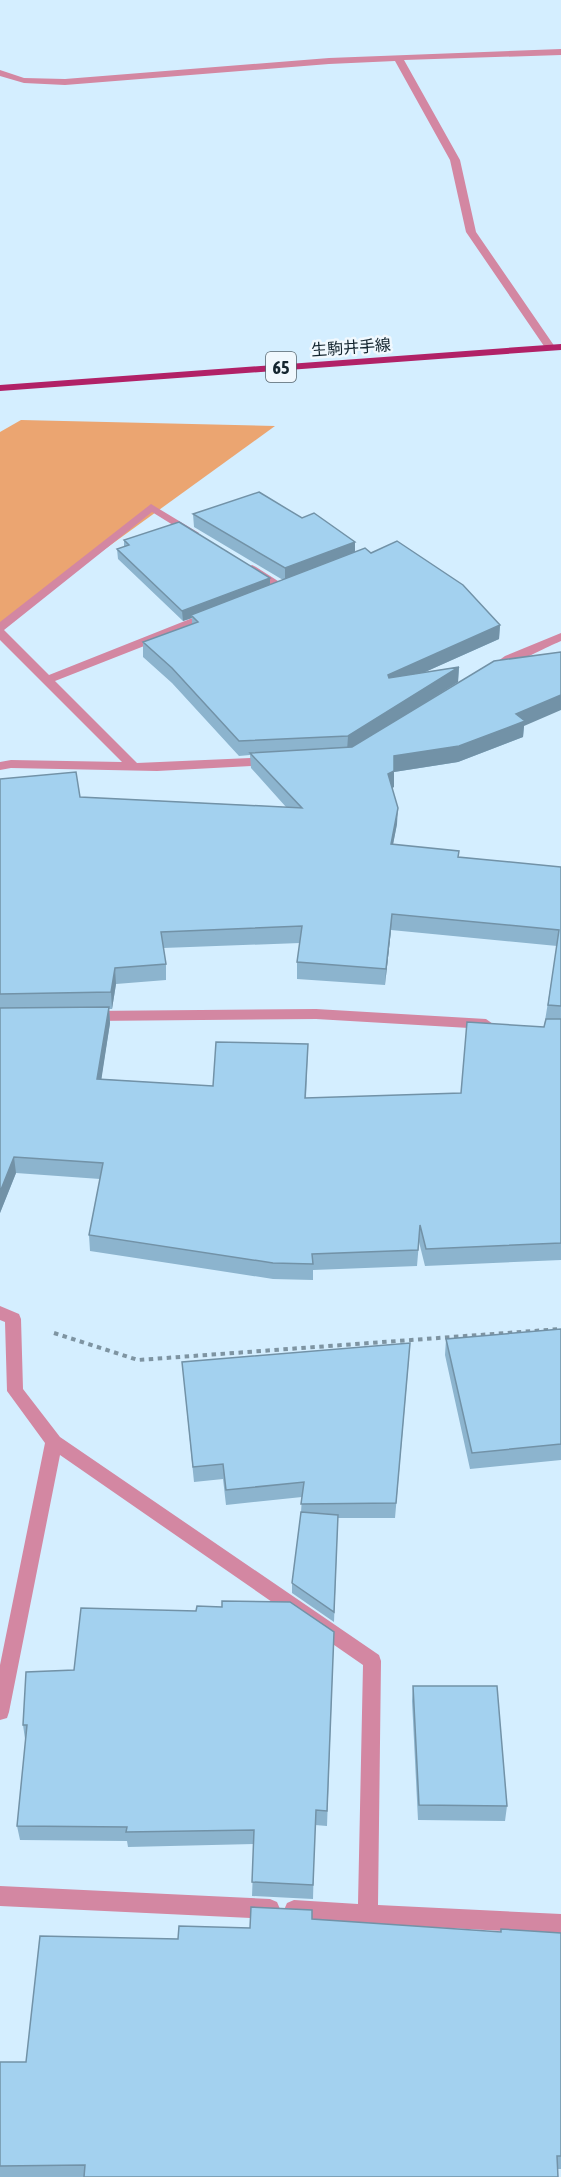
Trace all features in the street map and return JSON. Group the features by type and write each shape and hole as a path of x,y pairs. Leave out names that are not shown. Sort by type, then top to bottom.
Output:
{"main road":[{"name":"生駒井手線","path":"0,388 555,347"}],"street":[{"path":"0,73 14,79 33,82 65,82 329,60 561,52"},
{"path":"399,58 455,160 471,232 555,347"},
{"path":"0,628 151,507 202,538"},
{"path":"242,563 283,588"},
{"path":"46,680 218,613"},
{"path":"0,633 134,767"},
{"path":"479,678 509,659 561,637"},
{"path":"0,766 11,764 134,767 282,761"},
{"path":"70,1017 316,1014 503,1026"},
{"path":"6,1315 15,1391 54,1442 372,1661 368,1914"},
{"path":"0,1712 54,1442"},
{"path":"0,1896 561,1924"}],"path":[{"path":"6,1315 138,1360 561,1329"}],"shaded area":[{"path":"21,420 275,426 0,625 0,432"}],"building":[{"path":"259,492 302,518 314,513 355,542 285,568 193,514"},
{"path":"179,522 270,578 182,611 117,549 129,545 124,540"},
{"path":"397,541 463,585 500,625 388,675 389,678 459,667 348,736 239,741 172,668 143,642 198,622 191,615 365,548 371,553"},
{"path":"561,652 561,695 516,714 525,721 459,746 394,756 394,771 388,774 398,808 391,844 459,851 458,857 561,867 561,1006 548,1005 559,930 392,914 386,969 297,962 302,926 161,932 166,964 115,968 111,992 0,994 0,779 76,772 80,797 302,808 250,753 352,747 494,661"},
{"path":"109,1007 97,1079 213,1086 216,1042 308,1044 305,1098 461,1093 467,1022 544,1027 546,1019 561,1019 561,1243 426,1249 420,1225 418,1250 312,1254 313,1264 273,1263 89,1235 103,1163 14,1157 0,1192 0,1008"},
{"path":"561,1329 561,1444 472,1453 446,1339"},
{"path":"410,1343 396,1503 301,1504 304,1482 226,1490 223,1464 193,1467 182,1362"},
{"path":"301,1512 338,1515 334,1612 292,1583"},
{"path":"222,1601 290,1602 334,1632 327,1811 316,1810 313,1885 252,1882 254,1830 126,1832 127,1827 17,1826 27,1725 23,1725 26,1672 74,1670 81,1608 196,1611 197,1606 222,1607"},
{"path":"413,1686 497,1686 507,1806 419,1805"},
{"path":"251,1907 312,1910 312,1919 501,1932 501,1929 561,1933 561,2156 557,2156 558,2177 84,2177 85,2165 0,2166 0,2062 26,2062 40,1936 178,1939 179,1926 250,1928"}]}
